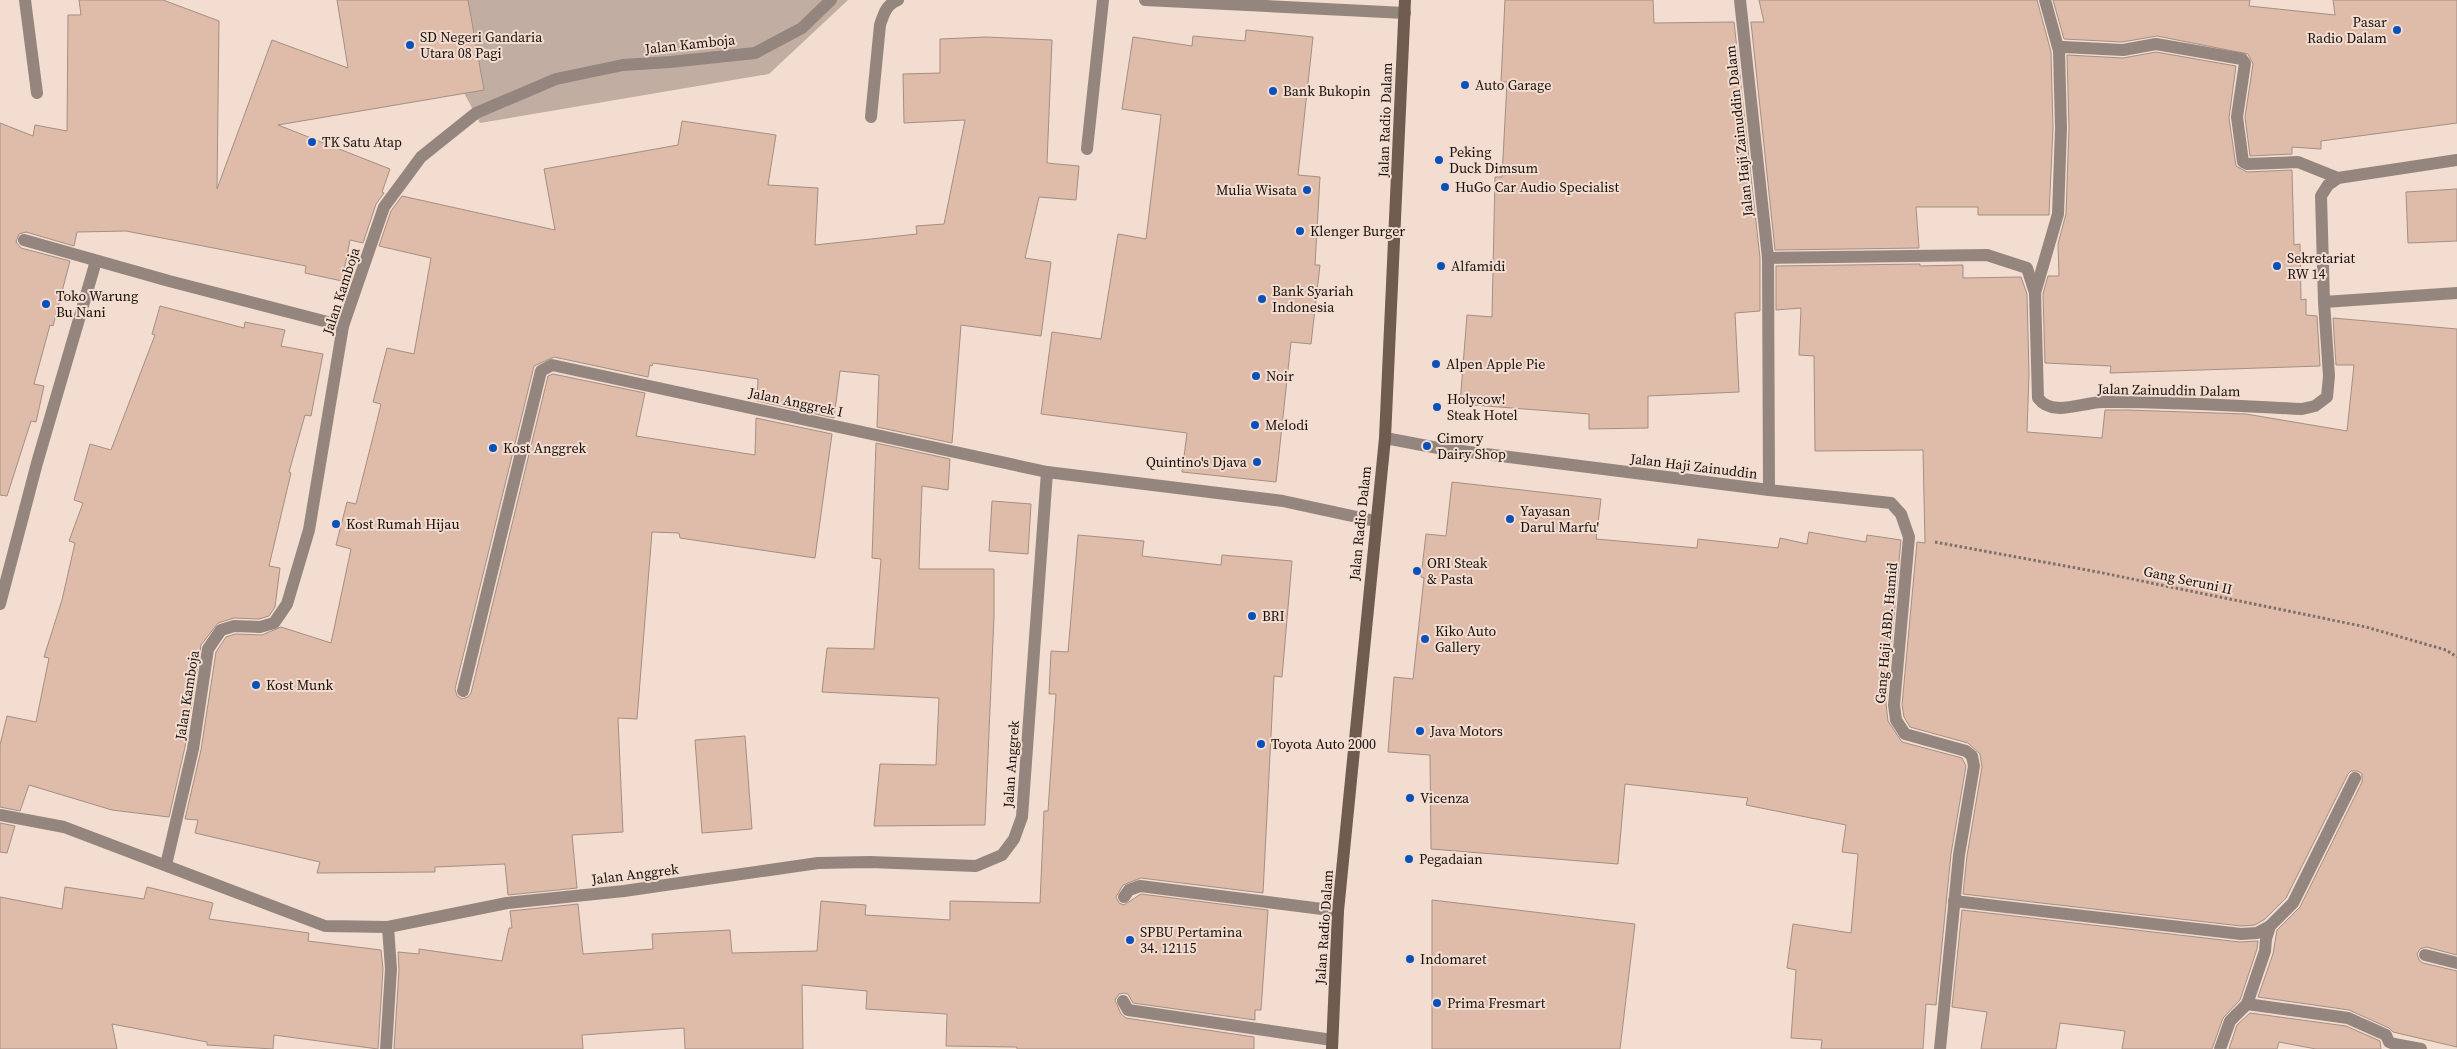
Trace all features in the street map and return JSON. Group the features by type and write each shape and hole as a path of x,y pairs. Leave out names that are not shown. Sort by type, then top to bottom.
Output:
{"main road":[{"name":"Jalan Radio Dalam","path":"1332,1045 1338,911 1375,521 1385,438 1405,6"}],"street":[{"path":"25,0 37,93"},
{"name":"Jalan Kamboja","path":"166,865 193,749 208,649 221,630 234,626 260,627 274,623 287,604 309,530 343,326 384,207 422,157 476,113 566,77 623,65 670,62 754,52 802,28 830,0"},
{"path":"871,117 880,25 884,12 892,3 898,0"},
{"path":"1087,149 1103,0"},
{"path":"1145,0 1405,6"},
{"name":"Jalan Haji Zainuddin Dalam","path":"1740,0 1768,258"},
{"path":"2035,294 2058,214 2061,128 2059,52 2045,0"},
{"path":"2059,52 2063,47 2122,50 2156,44 2242,59 2245,63 2237,117 2243,162 2247,164 2298,162 2338,178"},
{"path":"2457,160 2338,178 2328,185 2321,196 2324,302 2457,293"},
{"path":"24,240 96,261 343,326"},
{"name":"Jalan Zainuddin Dalam","path":"1768,258 1987,255 2027,268 2035,294 2038,398 2044,406 2054,409 2085,403 2142,402 2302,409 2315,406 2328,397 2329,376 2324,302"},
{"name":"Jalan Haji Zainuddin","path":"1385,438 1438,448 1769,490 1768,258"},
{"path":"0,604 37,463 96,261"},
{"name":"Jalan Anggrek I","path":"463,691 541,371 552,365 1046,472"},
{"path":"1046,472 1283,501 1375,521"},
{"name":"Jalan Anggrek","path":"0,815 64,827 325,926 388,926 507,903 643,889 818,863 870,862 976,866 1002,855 1014,839 1022,817 1046,472"},
{"name":"Gang Haji ABD. Hamid","path":"1769,490 1891,503 1901,514 1909,538 1894,705 1896,720 1905,734 1966,751 1972,756 1974,766 1958,855 1940,1049"},
{"path":"1954,902 2241,934 2257,933 2270,926 2293,903 2356,778"},
{"path":"1124,897 1129,890 1140,886 1338,911"},
{"path":"386,1049 391,969 388,926"},
{"path":"2220,1049 2230,1021 2247,1004 2265,951 2270,926"},
{"path":"2425,955 2457,963"},
{"path":"1123,1001 1128,1010 1332,1045"},
{"path":"2247,1004 2348,1018 2386,1035 2389,1042 2421,1049"}],"path":[{"name":"Gang Seruni II","path":"1909,538 2098,572 2366,627 2446,650 2457,657"}],"shaded area":[{"path":"450,0 848,0 769,74 480,123 462,89"}],"building":[{"path":"79,0 163,0 219,21 217,189 272,40 348,68 337,0 468,0 484,90 278,125 390,169 382,192 384,193 376,204 363,243 350,240 342,281 305,273 306,266 126,231 77,232 74,246 26,232 19,234 16,242 21,248 70,261 53,326 50,325 34,384 44,386 36,422 31,421 7,496 0,495 0,123 33,136 35,125 67,131 68,15 81,15"},
{"path":"1505,0 1653,0 1654,23 1734,22 1760,258 1760,311 1735,313 1739,392 1648,396 1648,428 1589,429 1589,414 1460,404 1467,315 1492,317 1495,177 1502,177 1507,82 1501,82"},
{"path":"1759,0 2037,0 2051,52 2053,128 2049,215 1978,215 1978,207 1916,207 1919,248 1775,250 1751,22 1764,22"},
{"path":"2053,0 2250,0 2249,6 2335,15 2333,0 2457,0 2457,123 2321,141 2321,149 2292,147 2292,154 2250,156 2245,117 2253,64 2248,54 2157,36 2122,42 2064,39"},
{"path":"1246,30 1313,37 1298,175 1320,177 1315,265 1320,265 1311,344 1291,342 1276,482 1182,472 1187,433 1041,414 1052,332 1101,339 1118,234 1146,239 1161,115 1122,109 1133,37 1192,46 1193,36 1245,41"},
{"path":"986,37 1052,40 1047,163 1079,166 1076,200 1039,197 1025,258 1051,262 1041,336 961,325 952,443 877,427 879,375 840,371 834,418 757,401 758,379 653,363 652,366 650,365 648,377 554,357 534,366 455,689 457,696 462,699 468,697 471,693 548,376 553,374 645,393 636,436 755,455 756,418 832,434 815,558 680,538 679,533 652,532 637,719 618,718 623,832 572,835 577,888 508,895 505,864 435,867 435,872 317,873 320,862 195,833 198,820 185,819 201,750 216,652 226,637 235,634 262,635 281,627 331,643 351,549 336,545 347,502 356,504 381,404 373,402 387,348 414,354 431,258 379,246 391,211 402,196 555,230 544,169 678,145 682,121 776,135 768,185 818,188 815,245 917,234 916,226 944,224 965,120 904,123 903,74 940,73 940,39"},
{"path":"2156,52 2236,66 2229,118 2236,166 2247,172 2292,170 2294,245 2300,244 2301,300 2306,299 2306,315 2317,316 2320,366 2110,373 2111,366 2045,363 2043,294 2048,276 2059,276 2058,244 2066,214 2069,128 2067,55 2123,58"},
{"path":"2457,189 2457,241 2408,243 2406,192"},
{"path":"1920,264 1920,266 1963,265 1963,278 2021,277 2027,294 2029,373 2027,432 2102,438 2105,410 2246,414 2347,431 2354,365 2336,365 2333,318 2457,329 2457,955 2426,947 2420,949 2417,954 2419,960 2423,963 2457,971 2457,1047 2393,1032 2389,1028 2349,1010 2258,997 2273,954 2277,930 2300,907 2362,782 2362,774 2358,771 2351,771 2348,774 2286,898 2265,919 2255,925 2241,926 1963,894 1967,856 1982,767 1980,754 1968,743 1910,727 1904,717 1902,705 1917,542 1925,543 1923,450 1815,451 1814,356 1799,355 1801,308 1776,310 1776,266"},
{"path":"160,306 244,328 245,322 285,330 281,346 323,354 311,416 305,415 289,472 291,473 269,566 280,568 275,607 269,616 259,619 234,618 218,623 201,645 185,747 169,817 112,810 29,785 20,811 0,807 0,745 7,716 36,722 49,658 44,657 62,600 75,543 69,541 83,503 74,500 90,444 111,450 155,335 152,334"},
{"path":"876,443 950,459 948,490 922,486 919,569 994,569 994,616 985,825 874,826 880,764 936,765 939,698 822,692 827,648 874,649 881,559 872,558"},
{"path":"1452,482 1601,499 1596,539 1697,548 1698,539 1778,548 1780,538 1807,544 1809,532 1866,542 1867,535 1901,540 1886,704 1888,721 1902,742 1962,758 1966,766 1951,854 1936,1005 1926,1004 1923,1049 1821,1049 1822,1040 1791,1038 1796,970 1787,968 1793,924 1851,933 1858,854 1842,852 1846,825 1746,805 1748,798 1625,784 1618,864 1431,849 1430,755 1388,752 1394,677 1413,679 1424,578 1421,577 1426,534 1446,536"},
{"path":"992,501 1031,504 1028,554 989,551"},
{"path":"1078,535 1144,541 1142,556 1221,565 1222,555 1292,561 1282,677 1274,676 1263,893 1141,878 1123,885 1116,897 1119,903 1124,905 1141,894 1268,910 1261,1010 1255,1010 1255,1020 1133,1003 1128,994 1124,993 1119,994 1115,1000 1121,1014 1126,1018 1254,1037 1254,1049 1017,1049 1017,1047 946,1046 947,1014 866,1009 867,991 802,985 803,1049 685,1049 684,1028 582,1035 583,1049 394,1049 399,970 398,952 419,954 419,949 502,961 509,928 512,928 510,911 578,904 583,954 653,949 652,934 730,930 732,953 817,951 821,901 866,905 865,915 950,920 950,901 1040,903 1044,811 1048,811 1056,694 1049,694 1051,651 1068,652"},
{"path":"745,736 752,829 702,833 695,740"},
{"path":"0,823 15,826 7,853 0,852"},
{"path":"65,887 144,899 147,887 213,903 209,919 309,933 308,941 381,950 383,969 378,1049 274,1035 273,1049 207,1045 207,1042 112,1024 117,1049 0,1049 0,897 62,909"},
{"path":"1432,900 1635,924 1620,1049 1432,1049"},
{"path":"1962,910 2240,942 2258,941 2240,1000 2223,1018 2212,1049 2122,1049 2125,1031 2060,1023 2056,1049 1981,1049 1987,1012 1952,1007"},
{"path":"2250,1013 2346,1026 2380,1041 2381,1049 2316,1049 2279,1042 2277,1049 2229,1049 2237,1025"}],"place":[{"name":"Pasar Radio Dalam","path":"2397,30"},
{"name":"SD Negeri Gandaria Utara 08 Pagi","path":"410,45"},
{"name":"Auto Garage","path":"1465,85"},
{"name":"Bank Bukopin","path":"1273,91"},
{"name":"TK Satu Atap","path":"312,142"},
{"name":"Peking Duck Dimsum","path":"1439,160"},
{"name":"HuGo Car Audio Specialist","path":"1445,187"},
{"name":"Mulia Wisata","path":"1307,190"},
{"name":"Klenger Burger","path":"1300,231"},
{"name":"Alfamidi","path":"1441,266"},
{"name":"Sekretariat RW 14","path":"2277,266"},
{"name":"Bank Syariah Indonesia","path":"1262,299"},
{"name":"Toko Warung Bu Nani","path":"46,304"},
{"name":"Alpen Apple Pie","path":"1436,364"},
{"name":"Noir","path":"1256,376"},
{"name":"Holycow! Steak Hotel","path":"1437,407"},
{"name":"Melodi","path":"1255,425"},
{"name":"Cimory Dairy Shop","path":"1427,446"},
{"name":"Kost Anggrek","path":"493,448"},
{"name":"Quintino's Djava","path":"1257,462"},
{"name":"Yayasan Darul Marfu'","path":"1510,519"},
{"name":"Kost Rumah Hijau","path":"336,524"},
{"name":"ORI Steak & Pasta","path":"1417,571"},
{"name":"BRI","path":"1252,616"},
{"name":"Kiko Auto Gallery","path":"1425,639"},
{"name":"Kost Munk","path":"256,685"},
{"name":"Java Motors","path":"1420,731"},
{"name":"Toyota Auto 2000","path":"1261,744"},
{"name":"Vicenza","path":"1410,798"},
{"name":"Pegadaian","path":"1409,859"},
{"name":"SPBU Pertamina 34. 12115","path":"1130,940"},
{"name":"Indomaret","path":"1410,959"},
{"name":"Prima Fresmart","path":"1437,1003"}]}
